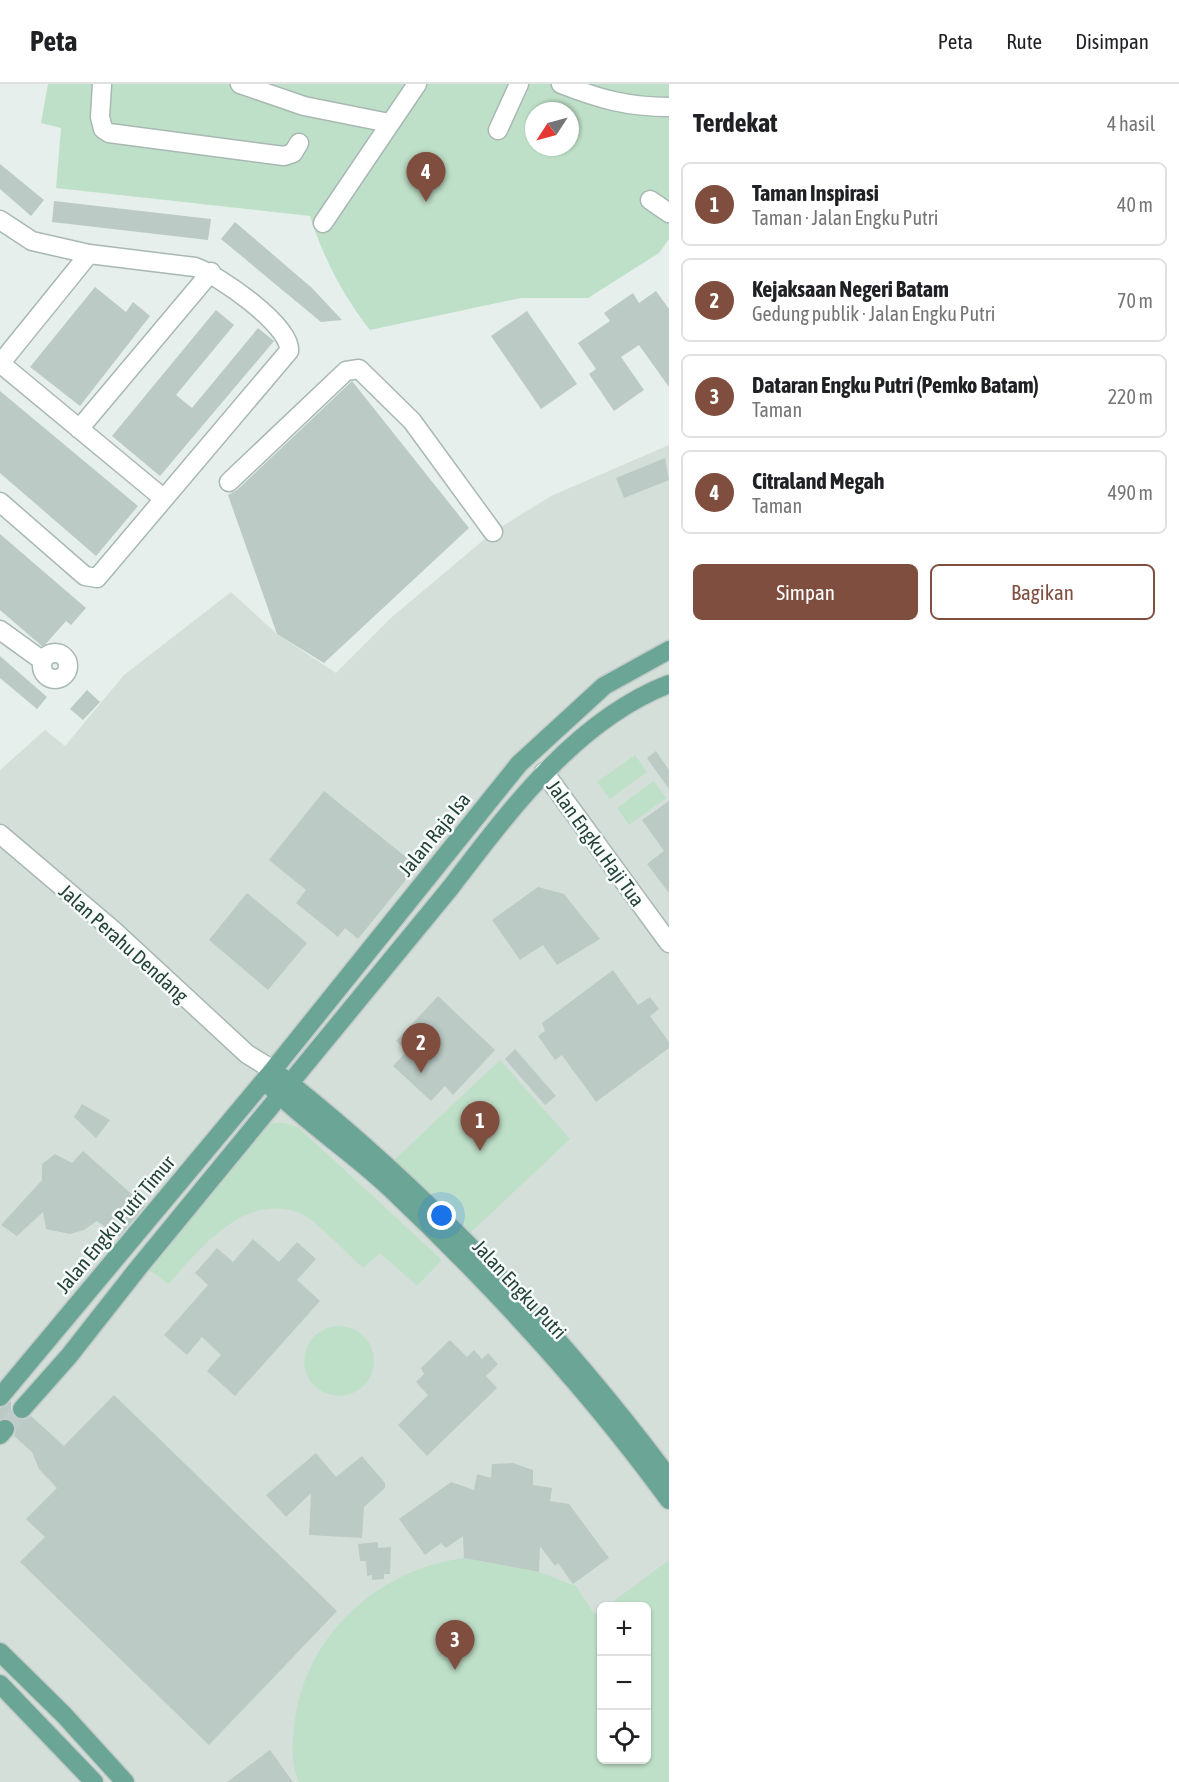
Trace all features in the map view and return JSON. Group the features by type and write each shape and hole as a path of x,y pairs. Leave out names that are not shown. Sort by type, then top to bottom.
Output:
{"main road":[{"name":"Jalan Raja Isa","path":"269,1076 519,764 604,686 669,650"},
{"path":"22,1409 69,1356 139,1267 451,887 500,822 544,772 571,747 616,714 669,684"},
{"name":"Jalan Engku Putri","path":"269,1076 392,1189 477,1275 571,1378 625,1442 669,1500"},
{"name":"Jalan Engku Putri Timur","path":"0,1396 269,1076"},
{"name":"Jalan Engku Putri","path":"285,1090 402,1180 500,1279 582,1369 669,1478"},
{"path":"0,1652 64,1715 125,1782"},
{"path":"0,1684 94,1782"}],"street":[{"path":"102,84 100,117 103,129 109,133 284,156 293,153 299,143"},
{"path":"240,84 304,106 389,123"},
{"path":"323,223 417,84"},
{"path":"498,130 519,84"},
{"path":"561,84 602,100 641,107 669,107"},
{"path":"650,200 669,213"},
{"path":"0,220 32,242 89,254 195,267 211,272 257,308 286,336 289,351 97,578 84,576 0,502"},
{"path":"89,254 0,364 163,498"},
{"path":"79,429 211,272"},
{"path":"229,482 346,372 359,369 412,421 493,532"},
{"path":"0,630 43,661"},
{"name":"Jalan Engku Haji Tua","path":"544,772 669,943"},
{"name":"Jalan Perahu Dendang","path":"0,834 113,930 269,1076"}],"shaded area":[{"path":"669,445 669,1782 0,1782 0,770 45,730 65,746 124,675 231,592 277,634 336,673 392,617 493,532 551,496"}],"green space":[{"path":"48,84 669,84 669,239 659,253 588,298 521,298 370,330 351,304 335,276 310,216 56,188 61,128 41,123"},
{"path":"635,755 647,772 610,799 597,782"},
{"path":"654,781 666,798 629,825 617,808"},
{"path":"500,1060 570,1139 465,1238 391,1163"},
{"path":"273,1123 298,1127 442,1260 417,1286 380,1253 363,1268 306,1216 279,1209 260,1210 225,1227 168,1284 144,1266 261,1127"},
{"path":"332,1326 346,1326 359,1332 368,1341 374,1354 372,1374 364,1386 346,1396 332,1396 319,1390 310,1381 304,1368 304,1354 310,1341 319,1332"},
{"path":"464,1558 539,1572 576,1586 595,1615 597,1613 597,1764 651,1764 651,1602 612,1602 669,1560 669,1782 299,1782 293,1759 295,1719 303,1688 315,1659 332,1633 352,1610 377,1591 404,1576 433,1565"}],"building":[{"path":"0,164 44,200 31,216 0,189"},
{"path":"54,201 211,219 208,240 52,222"},
{"path":"235,222 312,288 342,320 321,322 221,239"},
{"path":"95,287 126,312 133,302 150,316 80,406 30,367"},
{"path":"656,291 669,309 669,387 639,345 621,357 644,390 614,411 589,374 596,369 578,343 610,321 604,313 633,293 639,303"},
{"path":"216,310 234,325 176,395 192,408 258,328 274,341 160,476 112,436"},
{"path":"527,311 577,384 541,409 491,336"},
{"path":"352,381 469,528 324,663 277,634 228,495 237,490"},
{"path":"0,391 138,506 96,556 0,473"},
{"path":"665,458 669,480 624,498 616,478"},
{"path":"0,534 86,608 71,625 66,621 43,647 0,610"},
{"path":"0,656 47,697 37,709 0,678"},
{"path":"87,690 100,702 83,720 70,709"},
{"path":"656,751 669,770 669,789 647,758"},
{"path":"324,791 417,866 358,939 345,928 338,937 296,903 306,890 269,860"},
{"path":"669,801 669,893 647,864 664,851 642,820"},
{"path":"538,887 564,894 600,939 557,965 543,945 520,960 492,920"},
{"path":"247,893 307,943 268,990 209,940"},
{"path":"613,970 638,1005 650,997 659,1009 650,1016 669,1042 669,1048 596,1102 562,1055 555,1060 538,1036 545,1031 542,1023"},
{"path":"438,996 495,1050 453,1095 445,1086 431,1101 393,1066 407,1051 396,1041"},
{"path":"515,1049 556,1096 545,1105 505,1059"},
{"path":"82,1104 110,1120 96,1138 74,1117"},
{"path":"83,1151 145,1206 119,1237 97,1221 84,1230 70,1234 46,1229 43,1212 17,1236 1,1225 42,1180 42,1164 55,1154 72,1163"},
{"path":"253,1239 279,1262 297,1242 316,1259 297,1280 320,1301 235,1396 207,1371 221,1355 202,1337 187,1355 164,1335 208,1285 195,1273 217,1248 233,1262"},
{"path":"450,1340 467,1357 474,1350 482,1359 488,1353 498,1364 486,1376 497,1388 427,1456 398,1425 428,1395 416,1382 424,1374 421,1368"},
{"path":"114,1395 337,1611 209,1745 20,1562 45,1537 26,1519 57,1488 39,1469 32,1452 14,1436 16,1430 13,1421 0,1419 0,1408 11,1401 11,1412 15,1418 25,1420 31,1416 64,1446"},
{"path":"316,1453 336,1477 362,1456 385,1483 385,1488 364,1507 362,1538 309,1535 311,1493 286,1517 266,1495"},
{"path":"513,1463 533,1470 533,1485 552,1488 550,1501 569,1504 609,1558 573,1584 558,1563 555,1566 540,1546 539,1572 464,1558 463,1536 446,1548 441,1543 425,1555 399,1519 451,1482 474,1490 477,1474 491,1478 492,1464"},
{"path":"378,1542 378,1548 391,1547 390,1574 384,1574 384,1579 372,1580 372,1575 367,1576 366,1561 360,1561 358,1544"},
{"path":"270,1750 293,1782 227,1782"}],"tunnel":[{"path":"5,1429 22,1409"}],"place":[{"name":"Citraland Megah","path":"426,202"},
{"name":"Kejaksaan Negeri Batam","path":"421,1073"},
{"name":"Taman Inspirasi","path":"480,1151"},
{"name":"Dataran Engku Putri (Pemko Batam)","path":"455,1670"}]}
